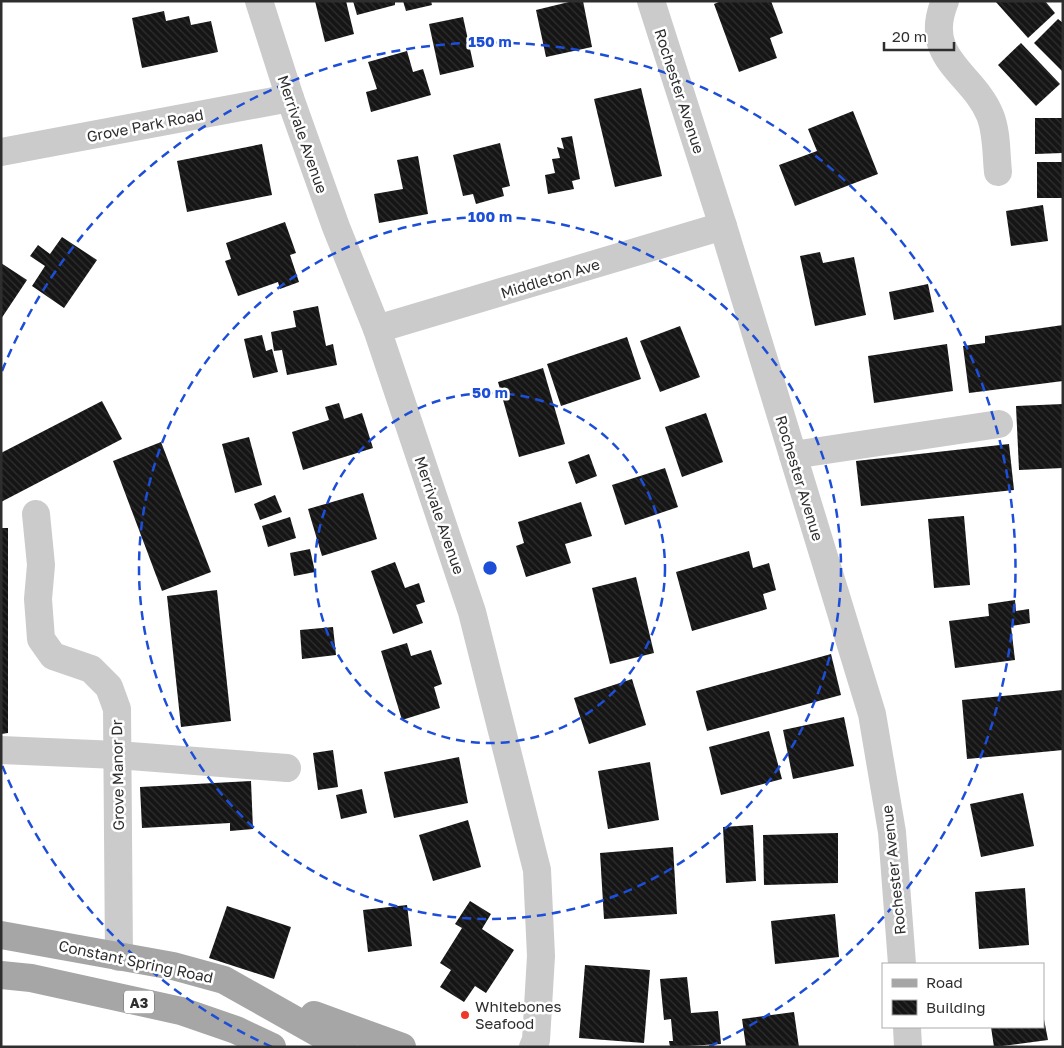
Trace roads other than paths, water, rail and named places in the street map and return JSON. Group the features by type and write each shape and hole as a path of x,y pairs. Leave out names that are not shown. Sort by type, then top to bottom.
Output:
{"main road":[{"name":"Constant Spring Road","path":"1,935 174,966 224,980 343,1047"},
{"name":"A3","path":"1,975 31,978 181,1011 236,1030 272,1047"},
{"path":"224,980 402,1047"}],"street":[{"name":"Merrivale Avenue","path":"259,1 290,98 336,227 377,329 472,612 537,870 541,956 536,1040 533,1047"},
{"name":"Rochester Avenue","path":"651,1 723,226 872,714 892,832 902,963"},
{"path":"945,1 938,26 942,47 953,67 990,114 994,132 998,172"},
{"name":"Grove Park Road","path":"1,152 290,98"},
{"name":"Middleton Ave","path":"377,329 723,226"},
{"path":"793,455 999,424"},
{"name":"Grove Manor Dr","path":"36,514 41,565 38,599 41,639 53,656 91,669 109,687 117,710 119,957"},
{"path":"1,750 117,755 286,768"},
{"path":"907,1028 908,1047"}],"place":[{"name":"Whitebones Seafood","path":"465,1015"}]}
